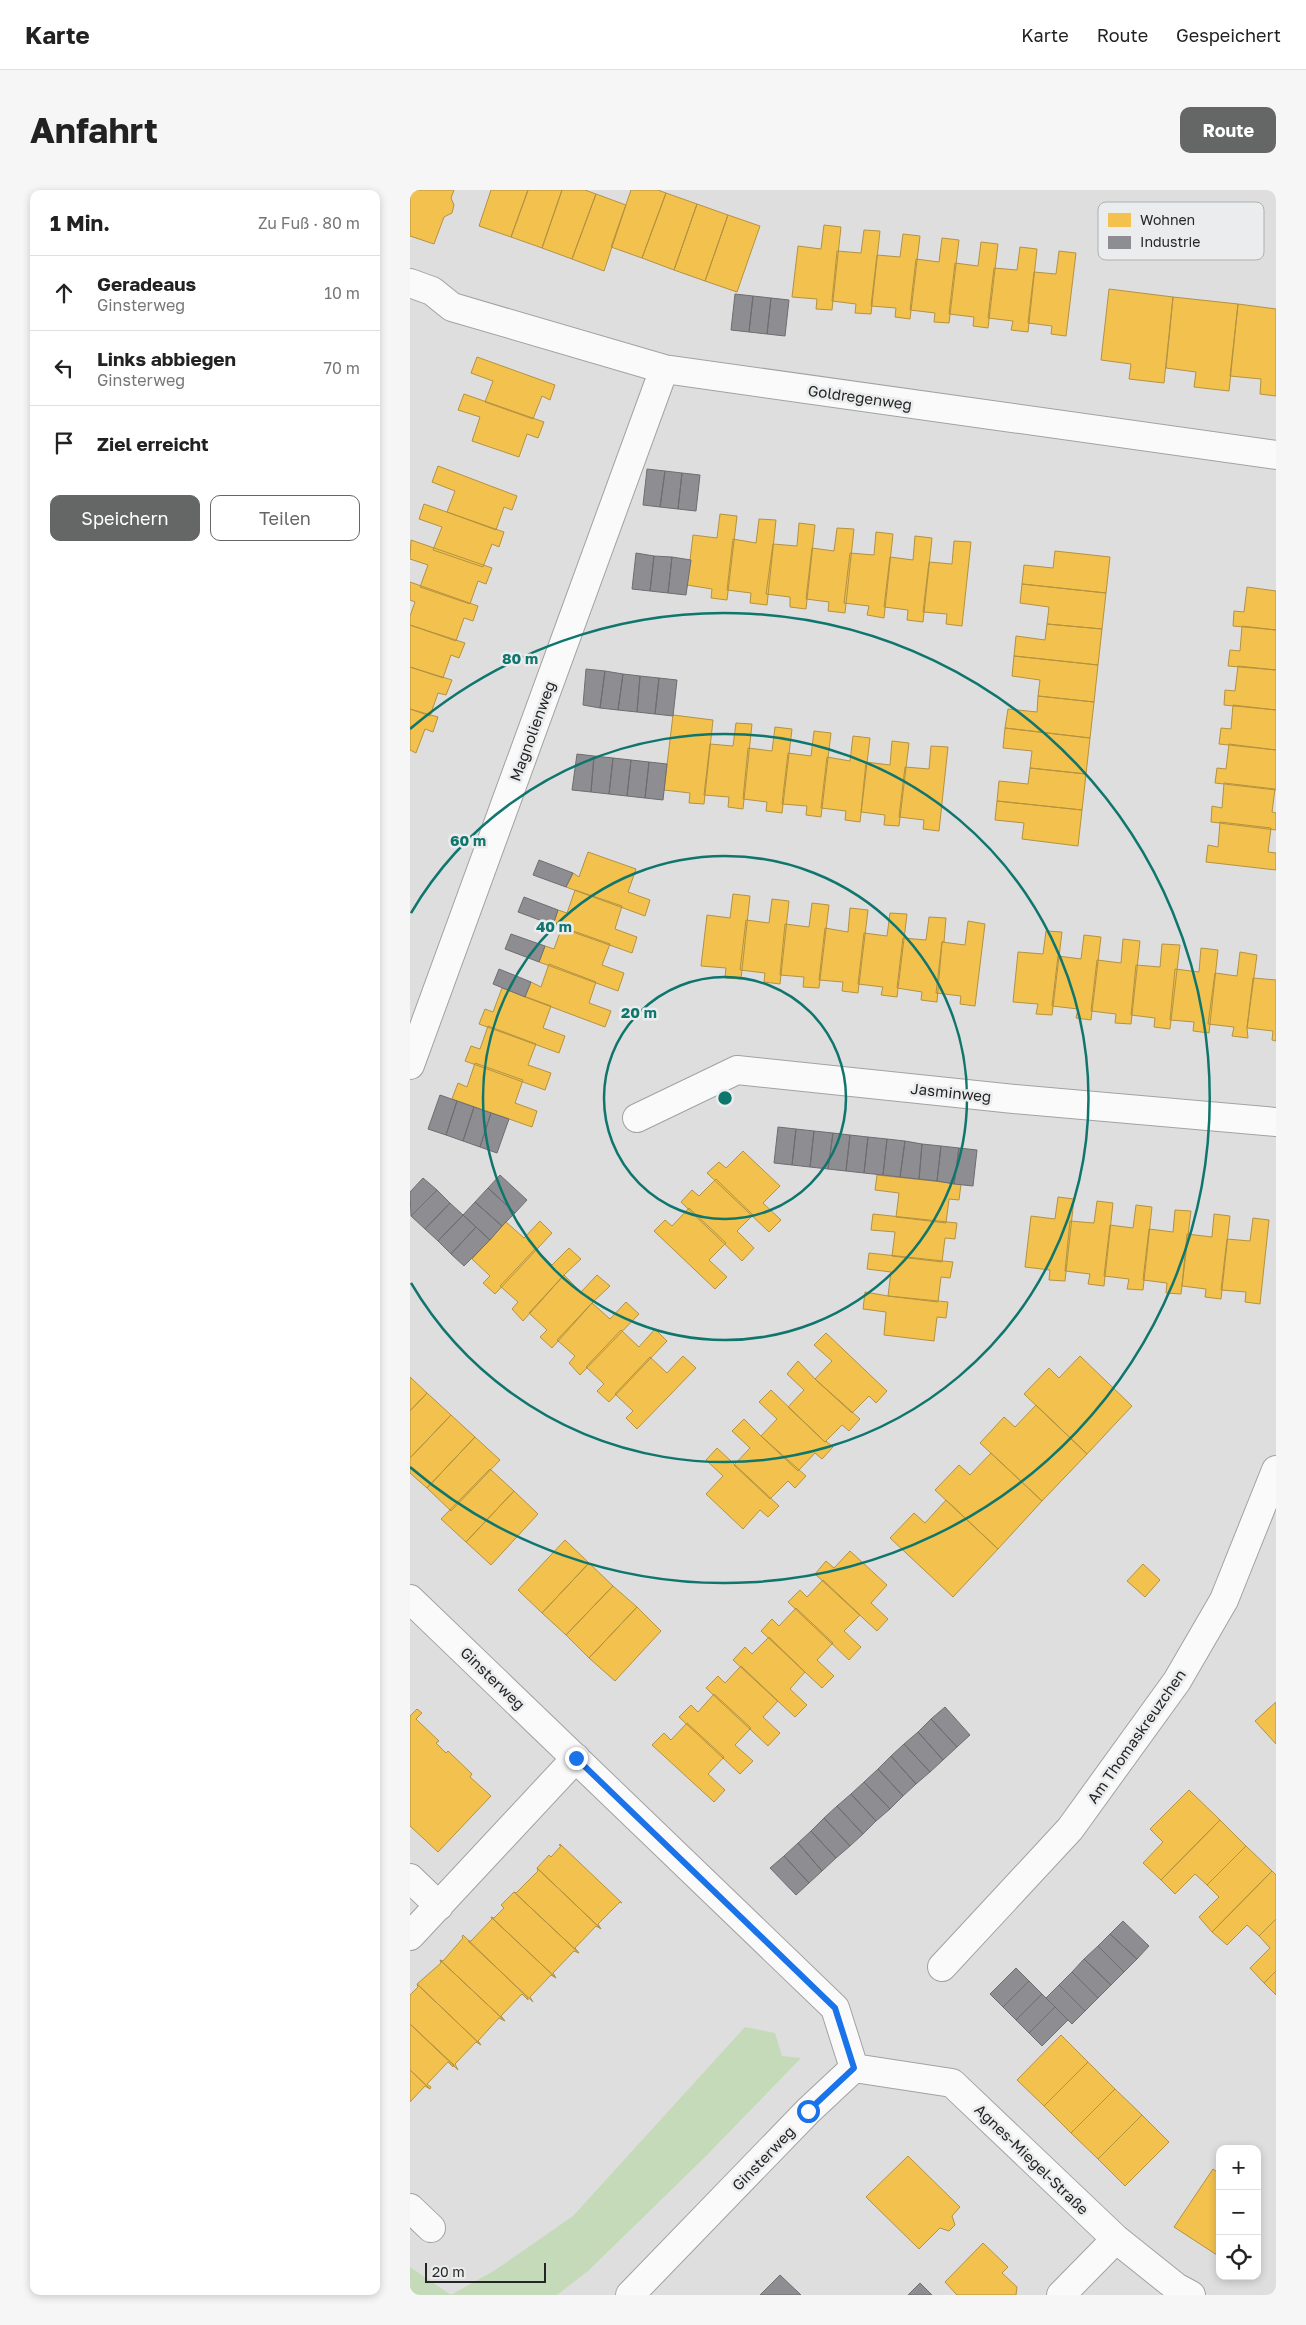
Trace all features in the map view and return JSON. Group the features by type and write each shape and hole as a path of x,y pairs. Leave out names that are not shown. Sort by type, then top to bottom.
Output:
{"street":[{"name":"Goldregenweg","path":"410,282 432,291 452,307 664,369 1276,455"},
{"name":"Magnolienweg","path":"410,1065 664,369"},
{"name":"Jasminweg","path":"637,1118 737,1070 1014,1099 1276,1122"},
{"name":"Am Thomaskreuzchen","path":"942,1967 1070,1828 1177,1682 1224,1600 1276,1470"},
{"name":"Ginsterweg","path":"410,1599 835,2008 854,2068 808,2111 630,2295"},
{"path":"410,1936 576,1758"},
{"path":"410,1878 439,1906"},
{"name":"Agnes-Miegel-Straße","path":"854,2068 952,2083 1116,2239 1176,2287 1191,2295"},
{"path":"410,2208 431,2228"},
{"path":"1060,2295 1116,2239"}],"green space":[{"path":"745,2027 775,2033 782,2056 801,2058 705,2157 588,2271 557,2295 451,2295 497,2269 573,2216"},
{"path":"410,2267 451,2295 410,2295"}],"building: Wohnen":[{"path":"410,190 454,190 451,198 454,205 452,213 444,217 434,244 410,236"},
{"path":"491,190 528,190 511,237 479,226"},
{"path":"528,190 562,190 542,248 511,237"},
{"path":"562,190 585,190 596,194 572,259 542,248"},
{"path":"631,190 658,190 666,193 642,258 611,247"},
{"path":"666,193 697,204 674,270 642,258"},
{"path":"596,194 626,205 604,271 572,259"},
{"path":"697,204 728,215 705,281 674,270"},
{"path":"728,215 760,226 737,292 705,281"},
{"path":"824,225 841,227 832,310 816,309 817,299 792,297 798,246 821,249"},
{"path":"864,230 880,231 871,314 855,313 856,304 832,301 837,251 861,253"},
{"path":"903,234 920,236 910,319 895,317 896,308 871,306 877,255 900,257"},
{"path":"942,238 959,240 949,323 934,322 935,313 910,310 916,259 939,262"},
{"path":"981,242 998,244 988,328 973,326 974,317 949,314 955,263 978,266"},
{"path":"1020,247 1037,249 1028,332 1011,330 1013,321 988,318 994,268 1017,270"},
{"path":"1059,251 1076,253 1066,336 1051,334 1052,326 1028,323 1034,272 1056,274"},
{"path":"1109,289 1173,297 1164,383 1129,379 1131,364 1101,360"},
{"path":"1173,297 1238,304 1229,391 1194,387 1196,372 1166,368"},
{"path":"1238,304 1276,309 1276,396 1260,394 1261,379 1230,376"},
{"path":"477,357 555,385 550,400 542,396 533,419 485,402 493,381 471,373"},
{"path":"464,394 544,422 538,438 527,434 519,457 472,441 480,417 458,410"},
{"path":"438,466 517,496 512,510 504,507 496,530 447,512 455,491 432,482"},
{"path":"424,504 504,532 499,547 492,544 483,567 433,550 442,527 419,519"},
{"path":"720,514 737,516 727,600 711,598 712,589 687,585 693,535 717,538"},
{"path":"759,519 776,520 767,605 750,603 751,593 727,590 733,539 756,543"},
{"path":"799,523 815,525 806,609 790,607 790,597 766,594 773,544 797,546"},
{"path":"837,528 854,529 845,613 828,611 829,602 806,599 812,548 834,551"},
{"path":"876,532 893,534 884,618 867,615 869,606 844,603 850,553 874,555"},
{"path":"915,536 932,538 923,622 907,620 908,610 884,607 890,557 913,560"},
{"path":"411,540 492,568 486,584 478,581 470,604 420,587 428,565 410,559"},
{"path":"954,541 971,542 962,626 946,624 947,614 923,612 929,562 952,564"},
{"path":"1055,551 1110,557 1106,593 1022,584 1024,565 1053,568"},
{"path":"410,582 478,606 473,621 464,618 456,641 410,625 410,616 415,602 410,600"},
{"path":"1022,584 1106,593 1102,629 1047,624 1049,607 1020,603"},
{"path":"1247,587 1276,591 1276,630 1233,626 1234,611 1244,612"},
{"path":"1047,624 1102,629 1098,665 1014,656 1016,636 1045,640"},
{"path":"410,625 465,643 459,658 451,655 443,678 410,667"},
{"path":"1242,626 1276,630 1276,670 1228,666 1230,650 1240,651"},
{"path":"1014,656 1098,665 1094,702 1038,696 1040,680 1012,676"},
{"path":"1238,666 1276,670 1276,710 1224,705 1225,690 1235,691"},
{"path":"410,667 452,680 446,695 438,693 430,716 410,709"},
{"path":"1038,696 1094,702 1090,738 1005,728 1008,709 1037,712"},
{"path":"1233,705 1276,710 1276,750 1219,744 1221,728 1231,729"},
{"path":"410,709 438,717 433,732 425,729 416,753 410,750"},
{"path":"673,715 713,720 704,804 689,803 690,793 664,790"},
{"path":"736,723 752,724 743,809 728,807 729,797 704,795 710,744 733,746"},
{"path":"775,727 792,729 782,813 766,811 767,802 743,799 748,748 772,751"},
{"path":"1005,728 1090,738 1086,774 1030,768 1032,751 1003,748"},
{"path":"814,731 831,733 821,817 806,815 807,806 782,804 788,753 811,756"},
{"path":"853,736 870,738 860,822 845,820 846,811 821,808 827,757 850,761"},
{"path":"892,741 909,743 899,826 884,825 885,815 861,812 866,762 890,765"},
{"path":"1229,744 1276,750 1276,790 1215,783 1217,768 1226,769"},
{"path":"931,746 948,747 939,831 923,829 924,820 899,817 905,767 929,769"},
{"path":"1030,768 1086,774 1082,810 997,801 999,781 1028,784"},
{"path":"1224,783 1275,789 1272,812 1276,813 1276,830 1211,822 1212,806 1222,808"},
{"path":"997,801 1082,810 1078,846 1022,839 1024,823 995,820"},
{"path":"1220,822 1271,828 1268,852 1276,853 1276,870 1206,862 1208,845 1218,847"},
{"path":"588,852 636,869 628,892 650,900 645,916 566,887 573,873 579,877"},
{"path":"575,890 622,906 615,929 637,937 632,953 553,925 558,910 567,913"},
{"path":"733,894 750,896 741,979 725,978 726,968 701,966 707,915 730,918"},
{"path":"772,899 789,901 780,984 764,982 765,973 740,970 746,920 769,923"},
{"path":"812,903 829,905 819,988 803,987 804,977 780,975 785,924 809,927"},
{"path":"850,908 868,910 858,993 842,991 843,982 819,980 825,928 848,932"},
{"path":"890,913 907,914 897,997 881,995 883,987 858,984 864,933 887,936"},
{"path":"929,917 946,918 937,1002 921,1000 922,992 897,988 903,938 926,940"},
{"path":"968,921 985,924 975,1006 960,1004 961,996 936,993 942,942 965,945"},
{"path":"562,927 610,944 602,965 624,973 618,991 539,962 545,946 554,949"},
{"path":"1046,931 1062,932 1052,1015 1036,1014 1038,1004 1013,1002 1018,952 1043,954"},
{"path":"1084,935 1101,937 1091,1020 1076,1018 1078,1009 1052,1006 1058,956 1081,959"},
{"path":"1123,939 1140,941 1131,1024 1115,1023 1116,1014 1091,1011 1097,960 1121,963"},
{"path":"1162,944 1180,945 1170,1029 1154,1027 1155,1018 1131,1015 1136,965 1160,967"},
{"path":"1201,948 1218,950 1209,1033 1193,1031 1194,1022 1170,1020 1175,969 1199,972"},
{"path":"1240,952 1257,955 1247,1028 1248,1038 1232,1036 1234,1027 1208,1024 1215,973 1237,976"},
{"path":"549,964 596,982 589,1003 611,1011 605,1027 525,997 531,982 541,987"},
{"path":"1253,978 1276,980 1276,1041 1272,1040 1273,1031 1247,1028"},
{"path":"502,988 551,1006 543,1028 565,1036 559,1053 479,1024 485,1009 493,1012"},
{"path":"488,1026 536,1044 528,1065 551,1073 545,1090 465,1061 471,1046 480,1049"},
{"path":"475,1063 523,1080 515,1103 537,1111 532,1127 452,1099 458,1083 467,1087"},
{"path":"743,1151 780,1186 763,1203 781,1220 769,1232 707,1173 719,1162 726,1168"},
{"path":"877,1175 961,1184 959,1200 949,1199 946,1223 896,1217 899,1193 875,1190"},
{"path":"716,1179 753,1215 737,1231 754,1248 742,1261 681,1202 692,1190 699,1196"},
{"path":"1058,1197 1074,1199 1065,1281 1049,1280 1050,1270 1025,1267 1031,1216 1055,1219"},
{"path":"1097,1201 1113,1203 1104,1286 1088,1284 1090,1274 1065,1271 1070,1221 1094,1223"},
{"path":"1136,1205 1152,1207 1143,1290 1127,1289 1129,1279 1104,1276 1110,1225 1133,1228"},
{"path":"689,1208 726,1243 709,1260 727,1277 715,1289 654,1231 665,1220 672,1226"},
{"path":"1175,1210 1191,1211 1181,1294 1166,1293 1167,1283 1143,1280 1149,1229 1173,1232"},
{"path":"873,1214 957,1223 955,1239 945,1238 942,1262 892,1256 895,1232 871,1230"},
{"path":"1214,1214 1230,1216 1221,1299 1205,1297 1206,1289 1182,1286 1187,1234 1212,1237"},
{"path":"1253,1218 1269,1220 1260,1304 1245,1302 1246,1292 1221,1290 1227,1239 1250,1241"},
{"path":"540,1221 552,1233 495,1294 483,1283 490,1276 472,1259 506,1222 524,1238"},
{"path":"569,1248 581,1259 523,1321 512,1309 518,1302 500,1286 535,1249 552,1265"},
{"path":"869,1253 953,1262 950,1278 941,1277 938,1302 888,1296 891,1272 867,1269"},
{"path":"564,1275 581,1292 597,1275 610,1286 592,1303 552,1348 540,1337 547,1330 529,1313"},
{"path":"865,1292 948,1302 946,1318 937,1317 934,1341 884,1335 886,1312 863,1309"},
{"path":"626,1302 639,1314 580,1375 569,1363 575,1356 557,1340 592,1303 610,1319"},
{"path":"655,1329 667,1341 609,1402 597,1391 604,1384 586,1367 621,1330 639,1347"},
{"path":"826,1333 887,1391 876,1403 869,1396 852,1413 815,1379 832,1361 814,1345"},
{"path":"683,1356 696,1368 637,1429 626,1418 633,1411 615,1394 650,1357 667,1373"},
{"path":"1080,1356 1132,1406 1087,1454 1024,1394 1049,1368 1059,1378"},
{"path":"798,1361 815,1379 860,1419 849,1431 842,1425 825,1442 788,1407 804,1390 787,1374"},
{"path":"410,1377 427,1393 410,1411"},
{"path":"771,1390 825,1442 833,1447 822,1459 815,1453 798,1471 761,1436 777,1419 759,1402"},
{"path":"427,1393 451,1415 410,1458 410,1411"},
{"path":"1036,1405 1087,1454 1042,1501 980,1443 1004,1417 1015,1427"},
{"path":"451,1415 475,1437 427,1488 410,1473 410,1458"},
{"path":"744,1419 806,1476 795,1488 788,1481 770,1499 734,1465 750,1448 732,1431"},
{"path":"475,1437 500,1460 451,1511 427,1488"},
{"path":"717,1448 779,1506 768,1517 760,1510 743,1529 706,1494 723,1476 706,1460"},
{"path":"991,1453 1042,1501 998,1549 935,1490 959,1465 970,1475"},
{"path":"490,1469 514,1491 466,1542 441,1519"},
{"path":"514,1491 538,1514 491,1565 466,1542"},
{"path":"946,1500 998,1549 953,1597 890,1538 914,1513 925,1523"},
{"path":"565,1540 589,1563 542,1613 518,1590"},
{"path":"850,1551 887,1585 871,1603 888,1619 877,1631 815,1574 826,1561 834,1568"},
{"path":"589,1563 613,1586 566,1635 542,1613"},
{"path":"1143,1564 1160,1580 1145,1597 1127,1581"},
{"path":"823,1580 860,1615 844,1631 861,1647 849,1660 788,1602 800,1590 807,1597"},
{"path":"613,1586 637,1607 589,1658 566,1635"},
{"path":"637,1607 661,1631 615,1681 589,1658"},
{"path":"796,1608 833,1643 817,1660 834,1676 822,1688 761,1631 772,1619 779,1626"},
{"path":"769,1637 805,1672 790,1689 807,1705 795,1717 733,1660 745,1647 752,1654"},
{"path":"741,1666 778,1701 763,1717 780,1733 768,1746 706,1688 718,1676 725,1683"},
{"path":"714,1694 751,1728 735,1745 753,1761 740,1774 679,1717 691,1705 698,1712"},
{"path":"1276,1702 1276,1744 1255,1721"},
{"path":"417,1709 422,1713 416,1719 439,1741 436,1743 446,1753 448,1751 472,1774 470,1777 491,1796 438,1852 410,1826 410,1716"},
{"path":"687,1723 724,1757 708,1774 725,1790 714,1802 652,1745 664,1733 671,1740"},
{"path":"1189,1790 1220,1820 1161,1880 1143,1863 1163,1842 1150,1829"},
{"path":"1220,1820 1246,1846 1207,1885 1195,1874 1175,1894 1161,1880"},
{"path":"560,1844 622,1903 620,1902 598,1924 601,1929 537,1868 549,1855 551,1857 561,1846"},
{"path":"1246,1846 1272,1871 1212,1932 1199,1917 1219,1897 1207,1885"},
{"path":"537,1868 601,1929 596,1926 575,1948 579,1953 514,1892 516,1893 538,1871"},
{"path":"1272,1871 1276,1875 1276,1919 1259,1936 1247,1925 1227,1945 1212,1932"},
{"path":"514,1892 579,1953 574,1951 553,1973 556,1978 491,1917 494,1918 504,1908 501,1905"},
{"path":"491,1917 556,1978 551,1975 530,1997 533,2002 468,1941 471,1941 492,1919"},
{"path":"1276,1919 1276,1971 1264,1983 1250,1968 1270,1948 1259,1936"},
{"path":"463,1935 528,1998 528,2000 522,1994 501,2016 505,2021 440,1960 443,1961 463,1938"},
{"path":"440,1960 505,2021 499,2018 478,2041 481,2045 417,1984 441,1963"},
{"path":"1276,1971 1276,1995 1264,1983"},
{"path":"417,1984 481,2045 476,2042 455,2064 458,2070 410,2024 410,1995 418,1987"},
{"path":"410,2024 454,2065 453,2067 448,2062 427,2084 431,2087 430,2089 410,2070"},
{"path":"1061,2035 1088,2062 1044,2106 1017,2080"},
{"path":"1088,2062 1115,2089 1071,2133 1044,2106"},
{"path":"410,2070 430,2089 425,2086 410,2102"},
{"path":"1115,2089 1142,2115 1098,2159 1071,2133"},
{"path":"1142,2115 1169,2142 1125,2186 1098,2159"},
{"path":"908,2156 960,2207 952,2216 955,2225 949,2231 940,2228 919,2249 866,2197"},
{"path":"1213,2169 1216,2171 1216,2254 1174,2227"},
{"path":"983,2243 1008,2267 1002,2273 1017,2287 1016,2295 957,2295 945,2282"}],"building: Industrie":[{"path":"735,294 753,296 749,332 731,330"},
{"path":"753,296 771,298 767,334 749,332"},
{"path":"771,298 789,300 785,336 767,334"},
{"path":"647,469 665,471 660,507 643,505"},
{"path":"665,471 682,473 678,509 660,507"},
{"path":"682,473 700,475 696,511 678,509"},
{"path":"636,553 654,556 650,591 632,589"},
{"path":"654,556 672,557 668,593 650,591"},
{"path":"672,557 691,560 686,595 668,593"},
{"path":"586,669 605,671 600,708 583,705"},
{"path":"605,671 623,674 618,710 600,708"},
{"path":"623,674 640,676 637,712 618,710"},
{"path":"640,676 659,678 655,714 637,712"},
{"path":"659,678 677,680 673,716 655,714"},
{"path":"577,754 594,756 591,792 572,790"},
{"path":"594,756 613,758 609,794 591,792"},
{"path":"613,758 631,760 627,796 609,794"},
{"path":"631,760 649,762 645,798 627,796"},
{"path":"649,762 667,764 663,800 645,798"},
{"path":"539,860 573,873 566,887 533,875"},
{"path":"524,897 558,910 553,925 518,912"},
{"path":"511,934 545,946 539,962 505,949"},
{"path":"499,969 531,982 525,997 493,984"},
{"path":"440,1095 457,1101 446,1135 428,1129"},
{"path":"457,1101 474,1107 463,1141 446,1135"},
{"path":"474,1107 491,1113 480,1147 463,1141"},
{"path":"491,1113 509,1119 497,1153 480,1147"},
{"path":"778,1127 796,1129 792,1165 774,1163"},
{"path":"796,1129 814,1131 810,1167 792,1165"},
{"path":"814,1131 833,1133 828,1169 810,1167"},
{"path":"833,1133 850,1135 846,1171 828,1169"},
{"path":"850,1135 868,1137 864,1173 846,1171"},
{"path":"868,1137 887,1139 883,1175 864,1173"},
{"path":"887,1139 905,1141 900,1177 883,1175"},
{"path":"905,1141 922,1144 919,1179 900,1177"},
{"path":"922,1144 941,1146 937,1181 919,1179"},
{"path":"941,1146 959,1148 954,1184 937,1181"},
{"path":"959,1148 977,1150 973,1186 954,1184"},
{"path":"500,1175 527,1200 515,1213 488,1188"},
{"path":"423,1178 437,1190 411,1216 410,1192"},
{"path":"488,1188 515,1213 502,1226 475,1202"},
{"path":"437,1190 450,1203 425,1229 411,1216"},
{"path":"475,1202 502,1226 490,1240 463,1215"},
{"path":"450,1203 463,1215 438,1241 425,1229"},
{"path":"463,1215 476,1227 451,1254 438,1241"},
{"path":"476,1227 490,1240 464,1266 451,1254"},
{"path":"945,1707 970,1735 957,1747 931,1719"},
{"path":"931,1719 957,1747 943,1760 918,1732"},
{"path":"918,1732 943,1760 930,1772 904,1744"},
{"path":"904,1744 930,1772 916,1784 891,1756"},
{"path":"891,1756 916,1784 903,1796 878,1769"},
{"path":"878,1769 903,1796 890,1809 864,1782"},
{"path":"864,1782 890,1809 876,1821 851,1794"},
{"path":"851,1794 876,1821 863,1834 837,1806"},
{"path":"837,1806 863,1834 850,1846 824,1818"},
{"path":"824,1818 850,1846 836,1858 811,1831"},
{"path":"811,1831 836,1858 822,1871 798,1843"},
{"path":"798,1843 822,1871 809,1883 784,1856"},
{"path":"784,1856 809,1883 796,1895 770,1868"},
{"path":"1123,1921 1149,1946 1137,1959 1110,1934"},
{"path":"1110,1934 1137,1959 1124,1972 1098,1946"},
{"path":"1098,1946 1124,1972 1111,1985 1084,1959"},
{"path":"1084,1959 1111,1985 1098,1998 1072,1972"},
{"path":"1016,1968 1029,1981 1003,2007 990,1994"},
{"path":"1072,1972 1098,1998 1085,2011 1059,1985"},
{"path":"1029,1981 1042,1994 1016,2020 1003,2007"},
{"path":"1059,1985 1085,2011 1072,2024 1046,1998"},
{"path":"1042,1994 1055,2007 1029,2033 1016,2020"},
{"path":"1055,2007 1068,2020 1042,2046 1029,2033"},
{"path":"780,2275 801,2295 760,2295"},
{"path":"920,2283 932,2295 908,2295"}],"route":[{"path":"576,1758 835,2008 854,2068 808,2111"}]}
